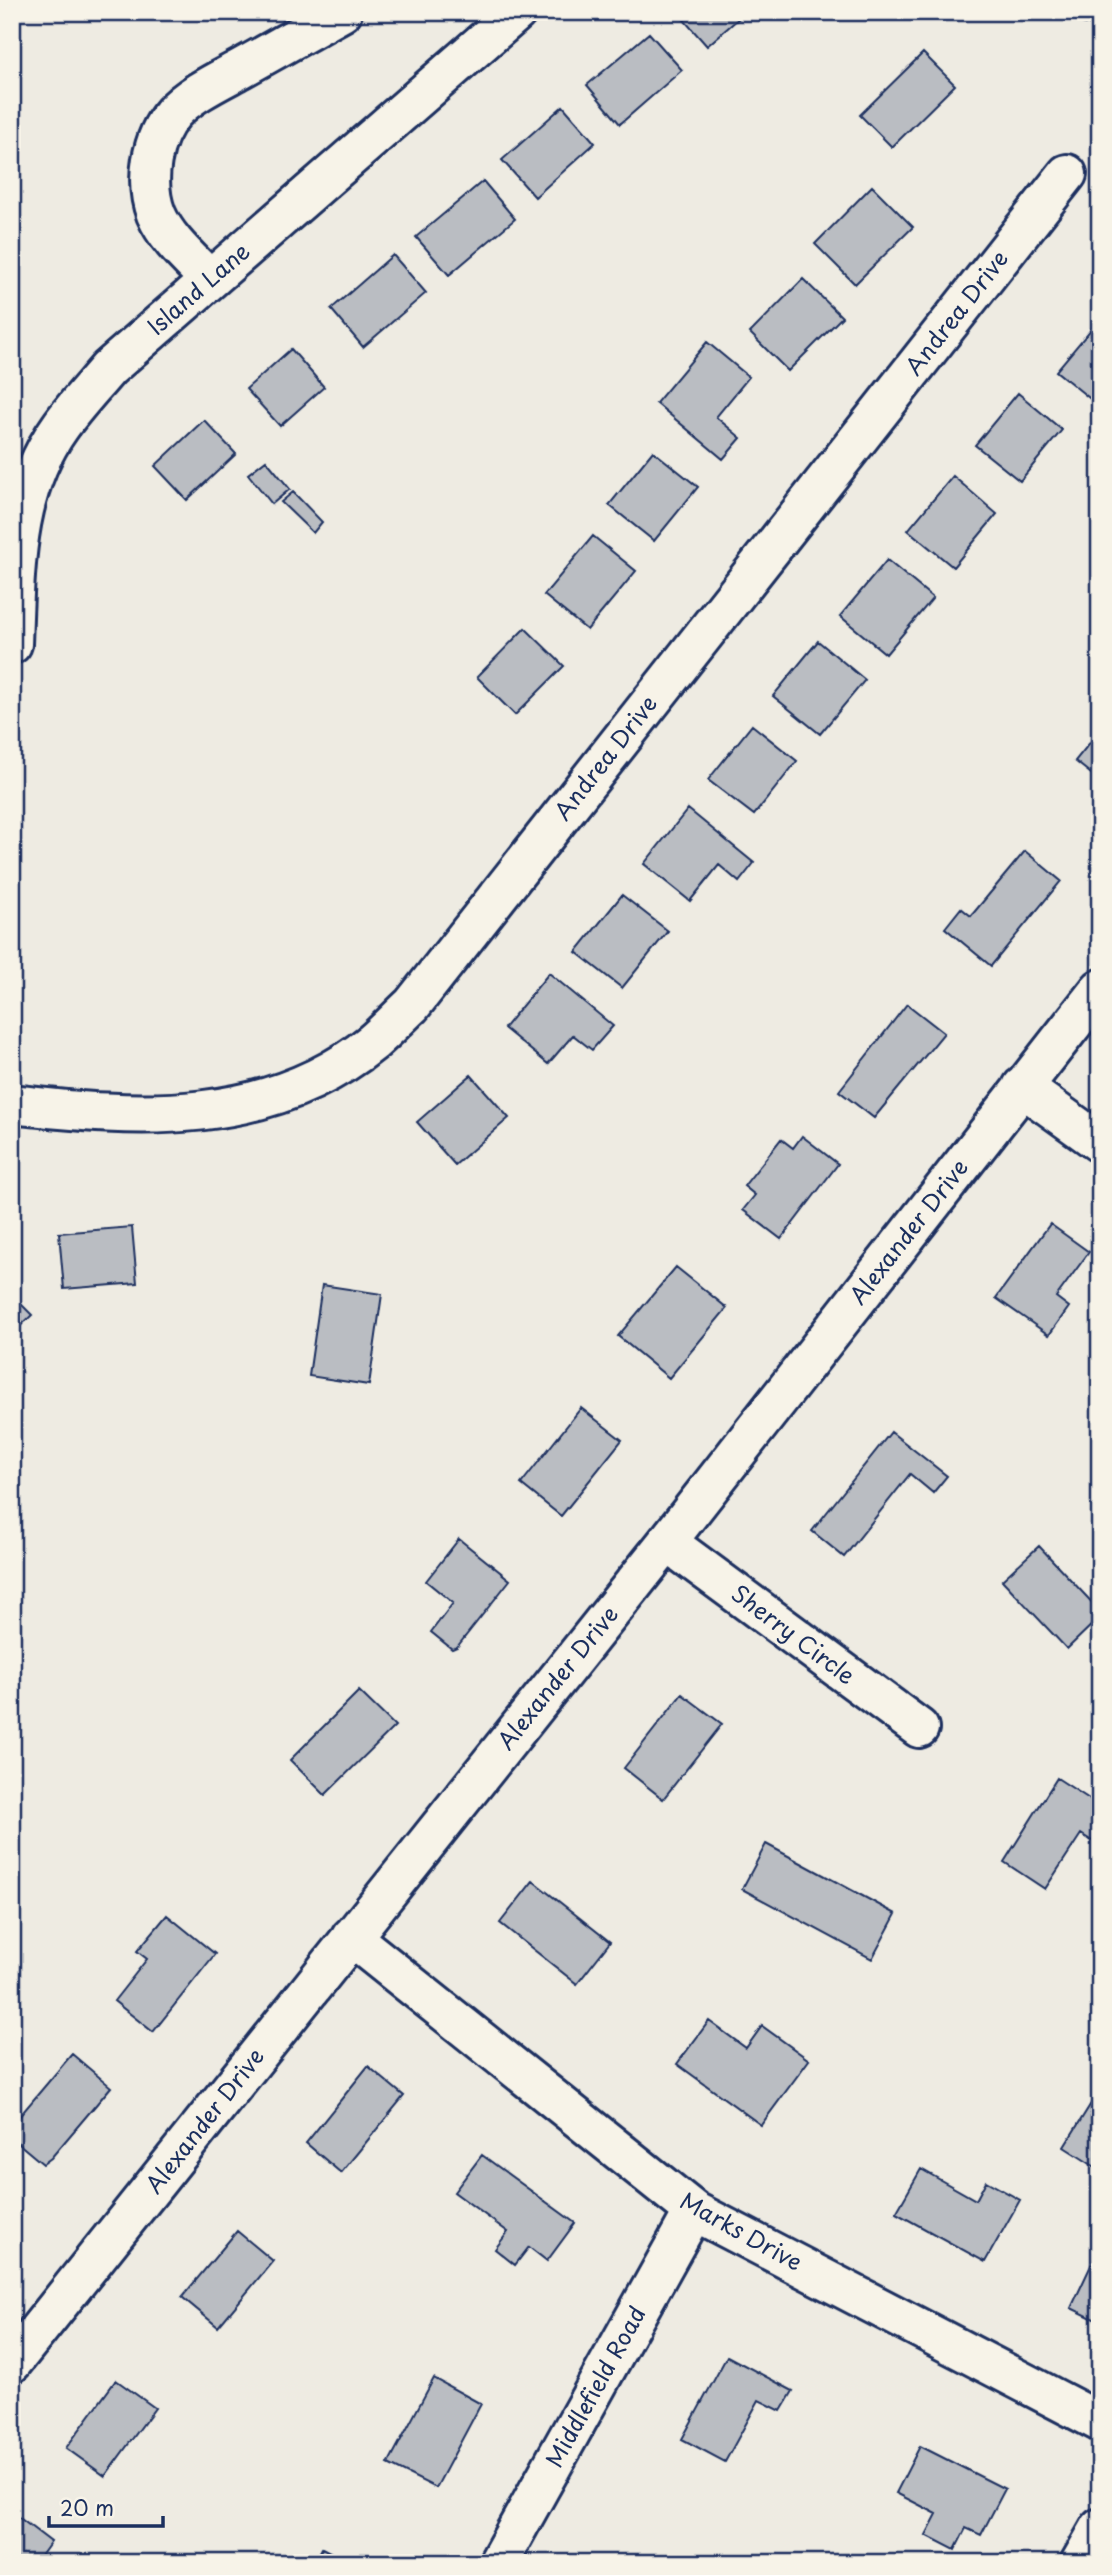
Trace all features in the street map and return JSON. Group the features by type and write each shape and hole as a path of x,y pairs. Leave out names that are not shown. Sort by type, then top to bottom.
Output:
{"street":[{"path":"210,280 171,240 156,214 151,192 152,163 158,134 174,111 208,87 342,12"},
{"name":"Island Lane","path":"12,644 19,524 37,471 59,428 108,369 517,12"},
{"name":"Andrea Drive","path":"12,1104 94,1113 165,1113 240,1106 291,1090 337,1067 373,1041 412,1005 1067,174"},
{"name":"Alexander Drive","path":"12,2363 667,1542 1100,989"},
{"path":"1022,1087 1100,1143"},
{"name":"Sherry Circle","path":"667,1542 919,1728"},
{"name":"Marks Drive","path":"351,1937 694,2211 1100,2422"},
{"name":"Middlefield Road","path":"498,2563 694,2211"},
{"path":"1080,2563 1100,2528"}],"building":[{"path":"677,12 746,12 707,46"},
{"path":"1027,12 1095,12 1092,25"},
{"path":"649,33 682,70 620,124 587,85"},
{"path":"923,53 955,85 892,147 860,115"},
{"path":"563,106 595,143 535,197 502,160"},
{"path":"483,181 515,219 449,275 416,237"},
{"path":"872,186 913,227 855,284 815,244"},
{"path":"393,255 426,293 363,347 331,309"},
{"path":"803,279 842,317 788,371 750,333"},
{"path":"1097,322 1100,324 1099,406 1056,371"},
{"path":"707,342 749,377 716,417 741,438 723,459 656,403"},
{"path":"291,349 324,387 280,426 246,389"},
{"path":"1018,393 1062,430 1020,481 975,445"},
{"path":"204,420 236,454 187,500 155,466"},
{"path":"653,451 698,487 654,541 609,505"},
{"path":"266,460 290,489 272,504 248,474"},
{"path":"953,476 997,514 953,567 908,530"},
{"path":"293,492 322,522 313,533 281,502"},
{"path":"593,536 636,571 587,630 544,595"},
{"path":"887,560 933,598 886,654 840,616"},
{"path":"525,628 564,666 515,715 477,677"},
{"path":"818,641 865,680 820,734 773,696"},
{"path":"752,725 797,761 754,815 708,780"},
{"path":"1100,730 1100,781 1075,761"},
{"path":"688,809 754,863 739,882 719,865 690,901 644,864"},
{"path":"1025,851 1061,881 991,966 945,928 961,908 971,916"},
{"path":"622,895 668,931 622,988 576,952"},
{"path":"549,973 613,1026 592,1050 573,1035 548,1064 504,1028"},
{"path":"907,1004 944,1033 874,1118 839,1091"},
{"path":"471,1075 509,1118 455,1165 417,1122"},
{"path":"802,1136 838,1164 781,1239 743,1210 755,1195 744,1186 781,1139 793,1148"},
{"path":"1050,1224 1089,1252 1056,1297 1069,1307 1049,1335 996,1298"},
{"path":"132,1227 137,1283 64,1289 59,1233"},
{"path":"676,1267 727,1308 669,1378 618,1336"},
{"path":"322,1285 382,1294 369,1385 309,1376"},
{"path":"12,1295 32,1315 12,1334"},
{"path":"581,1408 622,1440 561,1516 521,1484"},
{"path":"891,1432 947,1476 933,1493 910,1474 844,1557 812,1531"},
{"path":"459,1539 510,1580 457,1647 452,1649 431,1632 453,1603 426,1581"},
{"path":"1039,1546 1100,1611 1100,1617 1067,1649 1002,1580"},
{"path":"359,1691 395,1726 325,1795 290,1760"},
{"path":"682,1694 722,1724 663,1799 624,1768"},
{"path":"1057,1778 1100,1806 1100,1846 1081,1834 1045,1889 1004,1862"},
{"path":"766,1844 896,1914 872,1959 742,1889"},
{"path":"533,1881 610,1942 577,1984 500,1923"},
{"path":"167,1915 215,1954 153,2032 114,2001 147,1959 137,1951"},
{"path":"709,2021 746,2048 762,2026 809,2060 761,2125 677,2064"},
{"path":"72,2054 111,2087 43,2164 12,2138 12,2125"},
{"path":"368,2066 404,2096 341,2173 306,2143"},
{"path":"1100,2089 1100,2170 1064,2147"},
{"path":"482,2155 575,2223 547,2261 529,2247 515,2265 495,2249 508,2232 454,2192"},
{"path":"921,2169 976,2200 986,2181 1020,2200 985,2262 896,2213"},
{"path":"237,2231 273,2261 218,2327 182,2297"},
{"path":"1093,2261 1100,2264 1100,2322 1071,2308"},
{"path":"727,2356 793,2391 781,2411 759,2400 725,2462 682,2439"},
{"path":"434,2378 481,2404 436,2488 388,2464"},
{"path":"116,2380 155,2408 105,2476 66,2448"},
{"path":"920,2446 1005,2489 981,2535 966,2528 955,2550 926,2535 937,2514 896,2493"},
{"path":"13,2513 51,2542 36,2563 12,2563"},
{"path":"322,2548 351,2563 314,2563"}]}
